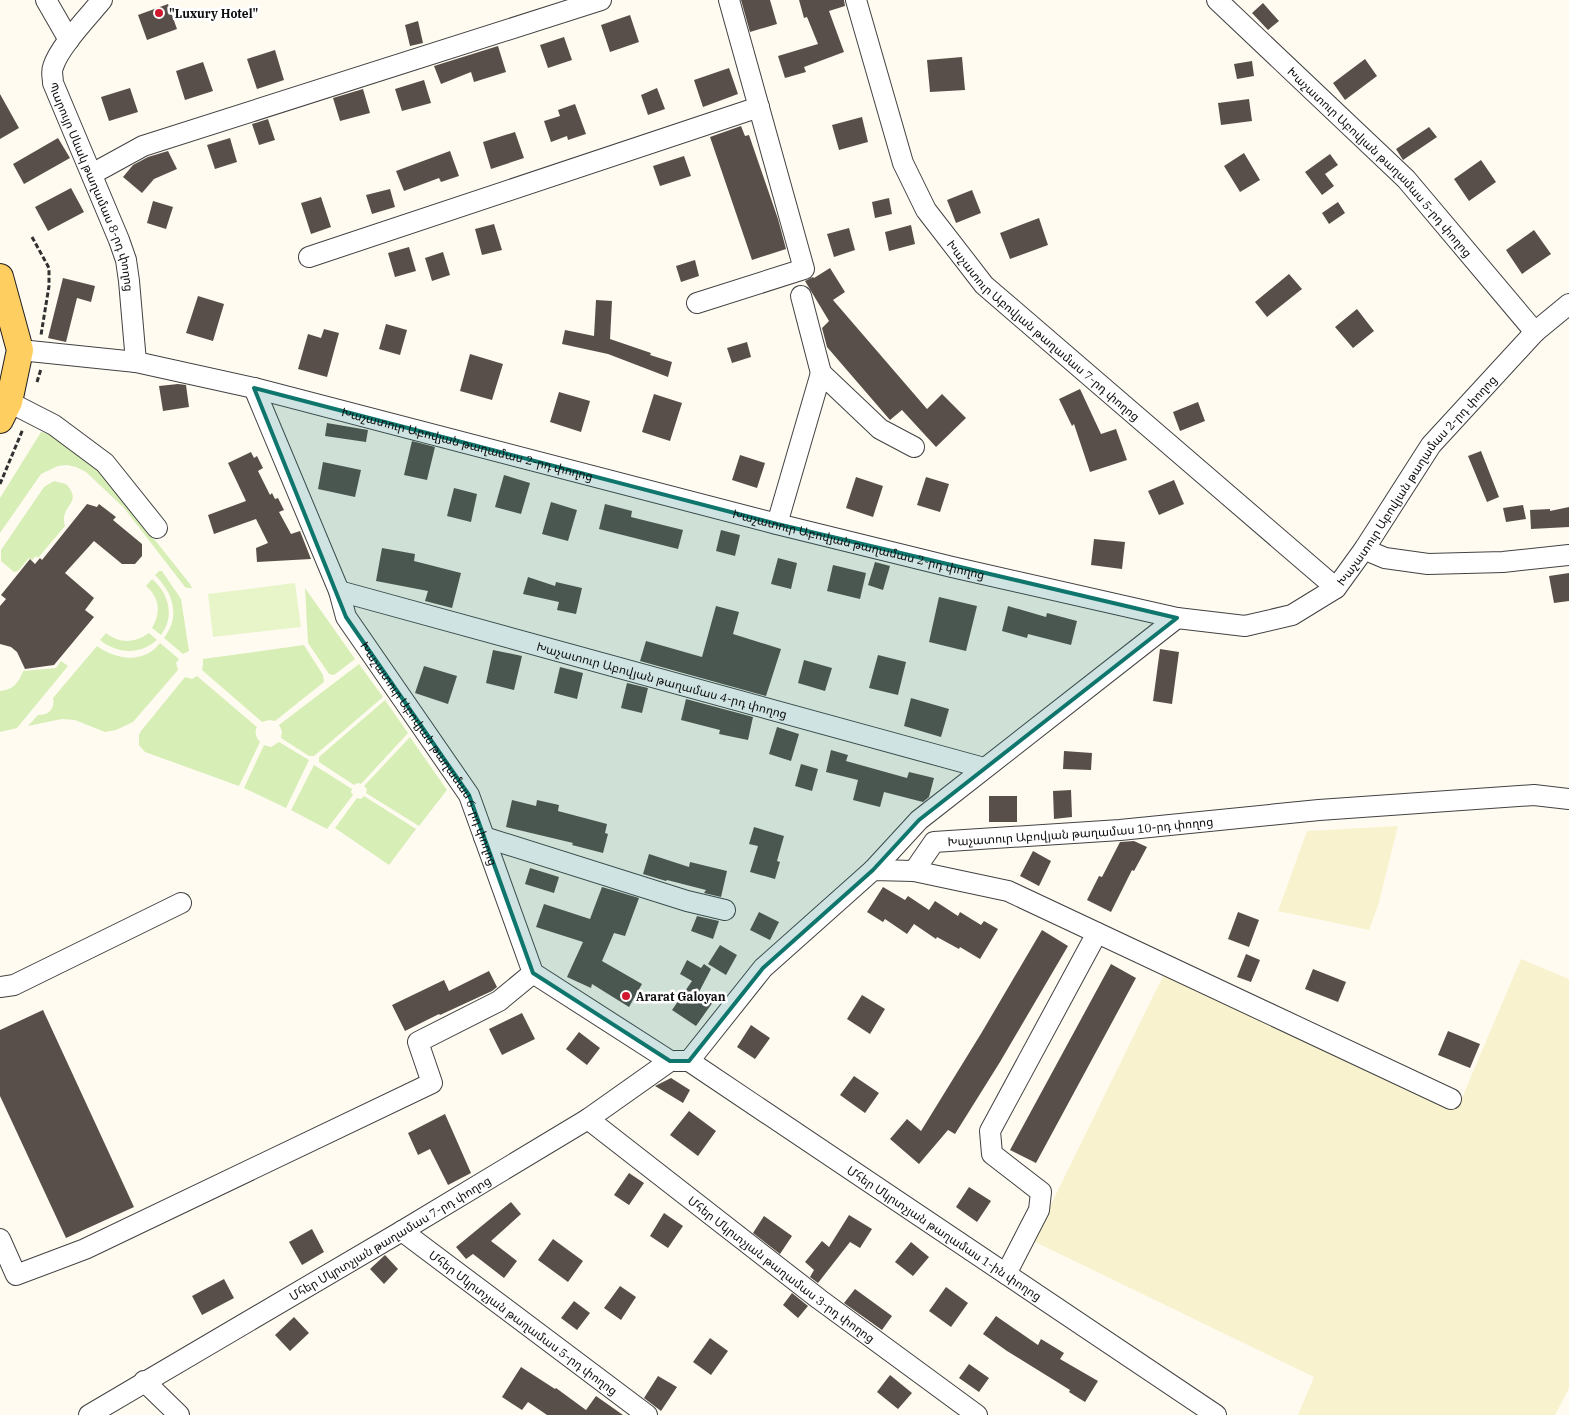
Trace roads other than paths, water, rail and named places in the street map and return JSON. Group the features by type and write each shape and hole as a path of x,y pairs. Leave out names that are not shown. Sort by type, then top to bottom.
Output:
{"main road":[{"path":"0,277 20,350 4,411"}],"street":[{"path":"46,0 69,40"},
{"name":"Պարույր Սևակ թաղամաս 8-րդ փողոց","path":"102,0 69,40 57,58 52,69 53,83 120,240 126,260 136,362"},
{"path":"92,174 143,146 601,0"},
{"path":"697,303 804,269 729,0"},
{"name":"Խաչատուր Աբովյան թաղամաս 7-րդ փողոց","path":"856,0 903,164 926,210 984,285 1336,588"},
{"name":"Խաչատուր Աբովյան թաղամաս 5-րդ փողոց","path":"1216,0 1406,179 1535,332"},
{"path":"309,257 759,107"},
{"path":"777,524 821,373 801,296"},
{"name":"Խաչատուր Աբովյան թաղամաս 2-րդ փողոց","path":"20,350 136,362 254,388 777,524 952,567 1178,618 1245,626 1292,615 1336,588 1366,548 1431,445 1535,332 1569,304"},
{"path":"821,373 880,429 914,447"},
{"name":"Խաչատուր Աբովյան թաղամաս 6-րդ փողոց","path":"254,388 339,591 346,617 469,795 533,973"},
{"path":"4,411 54,424 105,463 157,528"},
{"path":"1366,548 1385,558 1428,564 1503,562 1569,555"},
{"name":"Խաչատուր Աբովյան թաղամաս 4-րդ փողոց","path":"339,591 984,768"},
{"path":"0,1239 16,1274 85,1249 432,1083 418,1042 499,1001 533,973 679,1061 763,968 873,870 919,820 1178,618"},
{"name":"Խաչատուր Աբովյան թաղամաս 10-րդ փողոց","path":"914,871 934,842 1120,830 1319,810 1534,795 1569,799"},
{"path":"484,837 687,901 725,910"},
{"path":"873,870 914,871 1008,891 1450,1099"},
{"path":"0,987 14,984 181,903"},
{"path":"1006,1274 1040,1210 1041,1192 992,1154 990,1131 1097,933"},
{"name":"Մհեր Մկրտչյան թաղամաս 7-րդ փողոց","path":"89,1415 402,1231 588,1119 679,1061"},
{"name":"Մհեր Մկրտչյան թաղամաս 1-ին փողոց","path":"679,1061 1006,1274 1216,1415"},
{"name":"Մհեր Մկրտչյան թաղամաս 3-րդ փողոց","path":"588,1119 819,1299 977,1415"},
{"name":"Մհեր Մկրտչյան թաղամաս 5-րդ փողոց","path":"402,1231 647,1415"},
{"path":"144,1381 179,1415"}],"place":[{"name":"\"Luxury Hotel\"","path":"159,13"},
{"name":"Ararat Galoyan","path":"626,996"}]}
